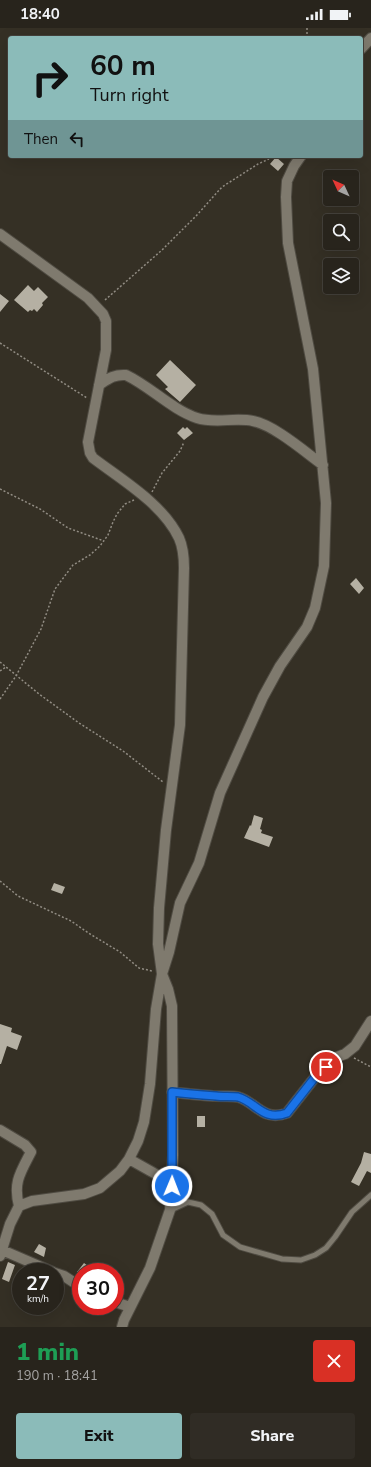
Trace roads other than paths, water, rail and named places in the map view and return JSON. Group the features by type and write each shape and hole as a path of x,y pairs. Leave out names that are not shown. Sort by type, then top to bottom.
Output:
{"street":[{"path":"363,47 371,38"},
{"path":"29,1263 1,1253 10,1224 19,1206 32,1201 84,1194 100,1188 120,1171 129,1159 138,1142 144,1122 150,1084 156,1009 162,974 169,952 180,903 199,863 220,793 263,697 280,666 307,627 315,608 324,566 326,503 313,369 288,243 286,197 287,180 300,158"},
{"path":"0,234 88,298 103,314 106,322 106,350 88,442 90,453 93,458 152,503 172,525 179,539 183,554 184,568 180,725 166,830 159,908 158,944 162,974 168,989 172,1006 172,1186 170,1210 150,1268 122,1327"},
{"path":"99,385 112,376 126,375 182,412 199,419 252,421 262,424 288,440 323,465"},
{"path":"172,1092 239,1098 268,1114 280,1116 287,1113 316,1076 337,1057 345,1054 355,1046 371,1021"},
{"path":"0,1130 25,1145 31,1152 20,1172 16,1187 16,1196 19,1206"},
{"path":"129,1159 161,1177 172,1186"},
{"path":"124,1306 130,1308"}],"lane":[{"path":"170,1210 188,1202 201,1205 212,1214 223,1235 240,1247 282,1259 301,1260 315,1255 326,1248 352,1212 371,1195"}]}
